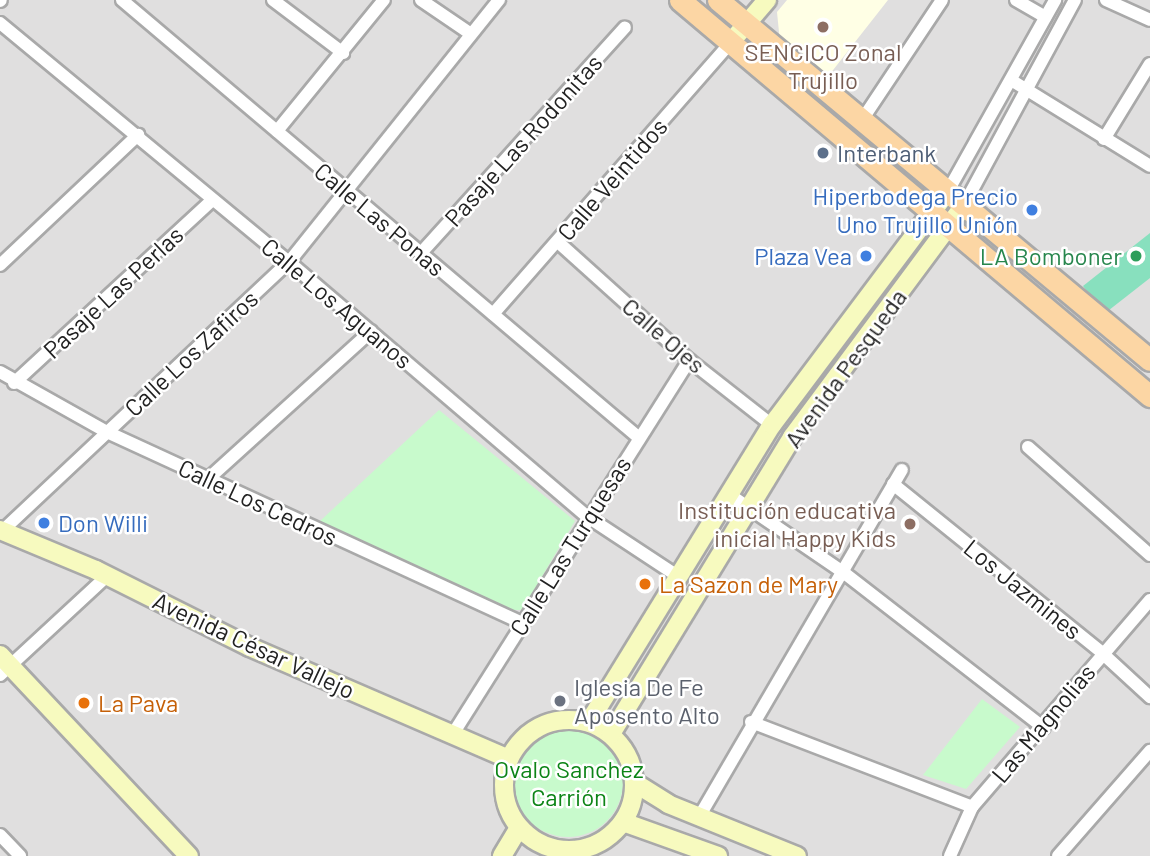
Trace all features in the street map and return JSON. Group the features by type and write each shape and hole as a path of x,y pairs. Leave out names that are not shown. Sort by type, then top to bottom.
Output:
{"main road":[{"path":"680,0 1150,396"},
{"path":"718,0 1150,360"},
{"path":"730,43 766,2"},
{"path":"766,2 769,43"},
{"name":"Avenida Pesqueda","path":"589,722 772,425 848,319 931,212 956,198"},
{"name":"Avenida Pesqueda","path":"611,734 751,510 792,436 949,227 956,198"},
{"path":"848,319 867,334"},
{"path":"1105,359 1123,338"},
{"name":"Avenida César Vallejo","path":"1,532 107,576 250,647 509,759"},
{"path":"3,666 190,856"},
{"path":"551,722 589,722 611,734 628,756 635,783 623,822 606,849 544,852 519,828 505,794 509,759 534,730 551,722"},
{"path":"635,783 699,817 797,856"},
{"path":"623,822 718,856"},
{"path":"502,856 519,828"}],"street":[{"name":"Calle Las Ponas","path":"122,0 638,437"},
{"path":"274,0 343,52"},
{"path":"277,131 384,0"},
{"path":"421,0 471,34"},
{"name":"Calle Los Zafiros","path":"1,532 289,261 499,0"},
{"path":"862,120 942,0"},
{"path":"1016,0 1046,17"},
{"name":"Avenida Pesqueda","path":"956,198 1011,80 1055,0"},
{"name":"Avenida Pesqueda","path":"956,198 1027,90 1075,0"},
{"path":"1106,0 1150,20"},
{"name":"Calle Los Aguanos","path":"0,23 289,261 588,517 679,577"},
{"name":"Pasaje Las Rodonitas","path":"421,253 625,27"},
{"name":"Calle Veintidos","path":"493,314 730,43"},
{"path":"1104,139 1150,64"},
{"path":"1011,80 1150,166"},
{"path":"2,259 138,135"},
{"name":"Pasaje Las Perlas","path":"14,383 212,200"},
{"name":"Calle Ojes","path":"558,242 689,360 772,425"},
{"path":"208,479 371,331"},
{"name":"Calle Las Turquesas","path":"453,734 689,360"},
{"name":"Calle Los Cedros","path":"0,372 14,383 107,432 522,624"},
{"path":"1028,447 1150,555"},
{"path":"699,817 751,722 902,470"},
{"name":"Los Jazmines","path":"893,484 1101,652 1150,697"},
{"path":"730,495 843,572 1044,728"},
{"path":"3,666 107,576"},
{"name":"Las Magnolias","path":"950,856 972,807 1044,728 1101,652 1150,600"},
{"path":"751,722 972,807"},
{"path":"1058,856 1150,751"},
{"path":"0,835 20,856"}],"shaded area":[{"path":"0,0 1150,0 1150,856 0,856"},
{"name":"SENCICO Zonal Trujillo","path":"787,0 888,0 826,79 780,42 777,12"}],"green space":[{"name":"LA Bomboner","path":"1150,233 1150,278 1104,314 1083,286"},
{"path":"439,410 575,521 522,610 511,610 319,522"},
{"path":"982,699 1020,727 966,789 923,775"},
{"name":"Ovalo Sanchez Carrión","path":"568,727 589,731 607,743 619,761 623,782 619,803 607,821 589,833 568,837 547,833 529,821 517,803 513,782 517,761 529,743 547,731"}],"place":[{"name":"SENCICO Zonal Trujillo","path":"823,27"},
{"name":"Interbank","path":"823,153"},
{"name":"Hiperbodega Precio Uno Trujillo Unión","path":"1032,210"},
{"name":"Plaza Vea","path":"866,256"},
{"name":"LA Bomboner","path":"1136,256"},
{"name":"Don Willi","path":"44,523"},
{"name":"Institución educativa inicial Happy Kids","path":"910,524"},
{"name":"La Sazon de Mary","path":"645,584"},
{"name":"Iglesia De Fe Aposento Alto","path":"560,701"},
{"name":"La Pava","path":"84,703"}]}
